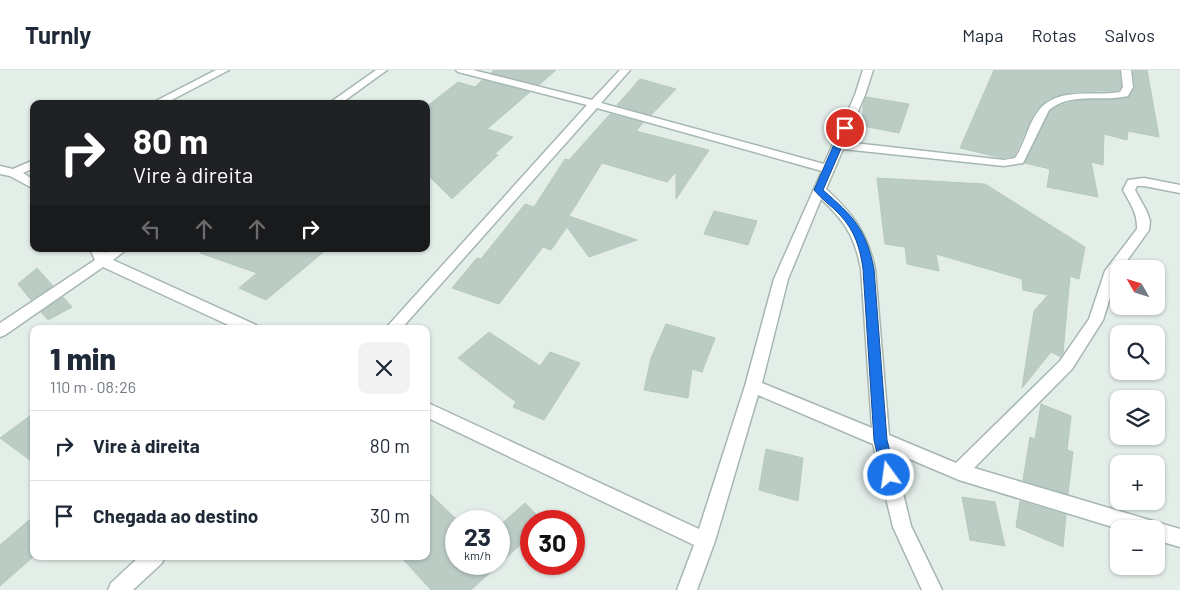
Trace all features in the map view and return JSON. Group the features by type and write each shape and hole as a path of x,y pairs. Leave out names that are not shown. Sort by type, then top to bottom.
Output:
{"street":[{"path":"163,100 224,70"},
{"path":"338,100 382,70"},
{"path":"461,70 594,104 828,169"},
{"path":"396,325 625,70"},
{"path":"687,590 705,541 753,386 781,279 860,95 868,70"},
{"path":"838,145 1004,163 1019,161 1025,153 1045,108 1049,104 1069,96 1111,98 1124,94 1128,87 1126,70"},
{"path":"14,173 30,165"},
{"path":"0,170 14,173 30,183"},
{"path":"959,472 1066,365 1096,320 1112,271 1143,230 1144,221 1141,212 1129,190 1132,183 1144,182 1180,189"},
{"path":"819,190 856,228 864,247 868,269 881,440 902,528 932,590"},
{"path":"0,331 99,255 243,325"},
{"path":"753,386 959,472 1119,520"},
{"path":"430,412 705,541"},
{"path":"1165,534 1180,538"},
{"path":"118,590 151,560"}],"building":[{"path":"494,70 556,70 539,85 491,73"},
{"path":"994,70 1119,70 1121,87 1119,90 1073,92 1050,98 1033,115 1014,156 1002,158 960,148"},
{"path":"1133,70 1147,70 1159,137 1128,131 1127,140 1104,134 1103,165 1091,162 1098,197 1047,187 1050,169 1025,163 1050,111 1058,106 1077,101 1128,98 1135,87"},
{"path":"640,79 676,89 651,115 617,105"},
{"path":"482,80 530,92 487,129 513,137 495,154 498,155 452,199 430,177 430,104 458,82 475,87"},
{"path":"866,97 909,104 899,133 863,126 863,105"},
{"path":"610,114 643,123 636,131 709,150 676,199 676,172 667,182 602,163 569,216 637,240 589,257 567,227 551,250 543,247 499,304 452,288 477,258 481,259 525,204 534,207 565,159 569,160"},
{"path":"877,178 985,184 1085,247 1079,279 1070,276 1063,353 1061,357 1051,352 1022,388 1034,311 1048,295 1023,290 1022,279 936,254 939,271 907,264 905,247 885,244"},
{"path":"714,211 757,221 748,245 704,234"},
{"path":"323,252 266,300 239,288 257,273 200,253"},
{"path":"37,268 53,286 31,300 18,284"},
{"path":"63,297 72,307 48,320 41,312"},
{"path":"666,324 715,338 702,372 692,369 688,398 644,390 651,358"},
{"path":"489,332 540,366 550,352 580,363 544,420 513,407 516,402 458,358"},
{"path":"1041,404 1071,416 1067,450 1073,452 1068,494 1023,480 1030,437 1035,439"},
{"path":"30,416 30,460 0,438"},
{"path":"766,449 803,458 798,501 759,490"},
{"path":"430,494 447,510 445,510 445,575 487,575 471,590 431,590 404,560 430,560"},
{"path":"962,497 995,502 1005,546 970,540"},
{"path":"1020,501 1066,515 1063,547 1016,527"},
{"path":"525,503 532,510 520,510 520,545 510,554 510,516"},
{"path":"30,519 30,560 0,586 0,545"}],"route":[{"path":"845,128 819,190 856,228 864,247 868,269 881,440 889,475"}]}
